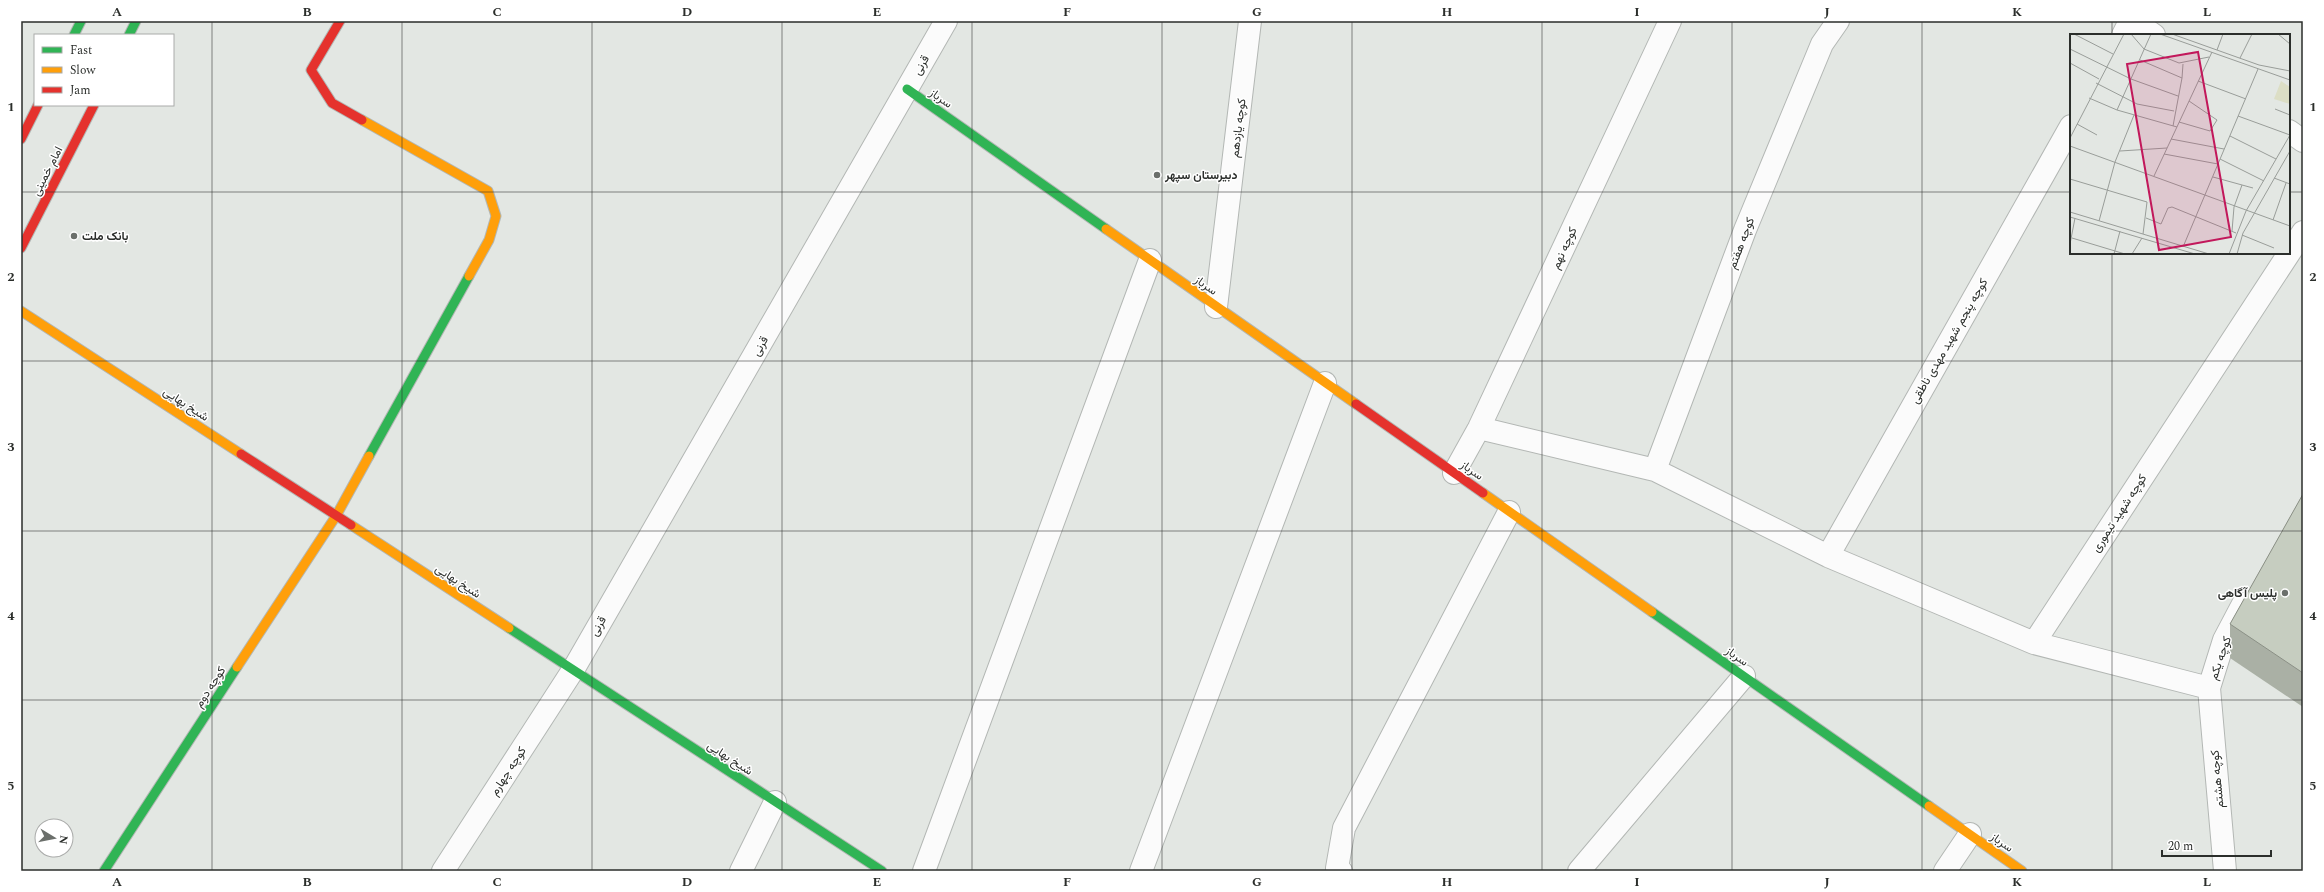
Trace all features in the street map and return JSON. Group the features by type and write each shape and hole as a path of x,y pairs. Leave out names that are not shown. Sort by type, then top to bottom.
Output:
{"street":[{"path":"74,34 81,21"},
{"path":"130,34 136,21"},
{"name":"کوچه دوم","path":"104,871 336,516 489,240 496,216 488,191 332,103 311,70 340,21"},
{"name":"قرنی","path":"573,670 946,21"},
{"name":"کوچه یازدهم","path":"1216,307 1250,21"},
{"name":"کوچه نهم","path":"1454,473 1479,428 1670,21"},
{"name":"کوچه هفتم","path":"1655,470 1745,230 1822,44 1838,21"},
{"path":"2123,34 2130,21"},
{"path":"2134,21 2153,34"},
{"name":"سرباز","path":"907,89 2022,871"},
{"path":"21,139 38,106"},
{"name":"امام خمینی","path":"21,248 93,106"},
{"name":"کوچه پنجم شهید مهدی ناطقی","path":"1828,556 2070,128"},
{"path":"2290,132 2303,141"},
{"name":"کوچه شهید تیموری","path":"2290,252 2303,232"},
{"name":"کوچه شهید تیموری","path":"2034,643 2289,254"},
{"path":"924,871 1150,260"},
{"name":"شیخ بهایی","path":"21,311 882,871"},
{"path":"1141,871 1325,383"},
{"path":"1479,428 1655,470 1828,556 2034,643 2209,688"},
{"path":"1341,871 1337,868 1344,828 1510,512"},
{"name":"کوچه یکم","path":"2209,688 2224,640 2251,588"},
{"name":"کوچه چهارم","path":"443,871 573,670"},
{"path":"1579,871 1744,676"},
{"name":"کوچه هشتم","path":"2209,688 2225,871"},
{"path":"741,871 775,802"},
{"path":"1945,871 1970,834"}],"building":[{"name":"پلیس آگاهی","path":"2303,494 2303,673 2230,624"}],"traffic: fast":[{"path":"74,34 81,21"},
{"path":"130,34 136,21"},
{"path":"907,89 1106,229"},
{"path":"369,456 469,276"},
{"path":"1652,612 1929,806"},
{"path":"509,628 882,871"},
{"path":"104,871 237,667"}],"traffic: slow":[{"path":"362,120 488,191 496,216 489,240 469,276"},
{"path":"1106,229 1356,404"},
{"path":"21,311 241,454"},
{"path":"237,667 336,516 369,456"},
{"path":"1483,493 1652,612"},
{"path":"351,525 509,628"},
{"path":"1929,806 2022,871"}],"traffic: jam":[{"path":"340,21 311,70 332,103 362,120"},
{"path":"21,139 38,106"},
{"path":"21,248 93,106"},
{"path":"1356,404 1483,493"},
{"path":"241,454 351,525"}],"place":[{"name":"دبیرستان سپهر","path":"1157,175"},
{"name":"بانک ملت","path":"74,236"},
{"name":"پلیس آگاهی","path":"2285,593"}]}
